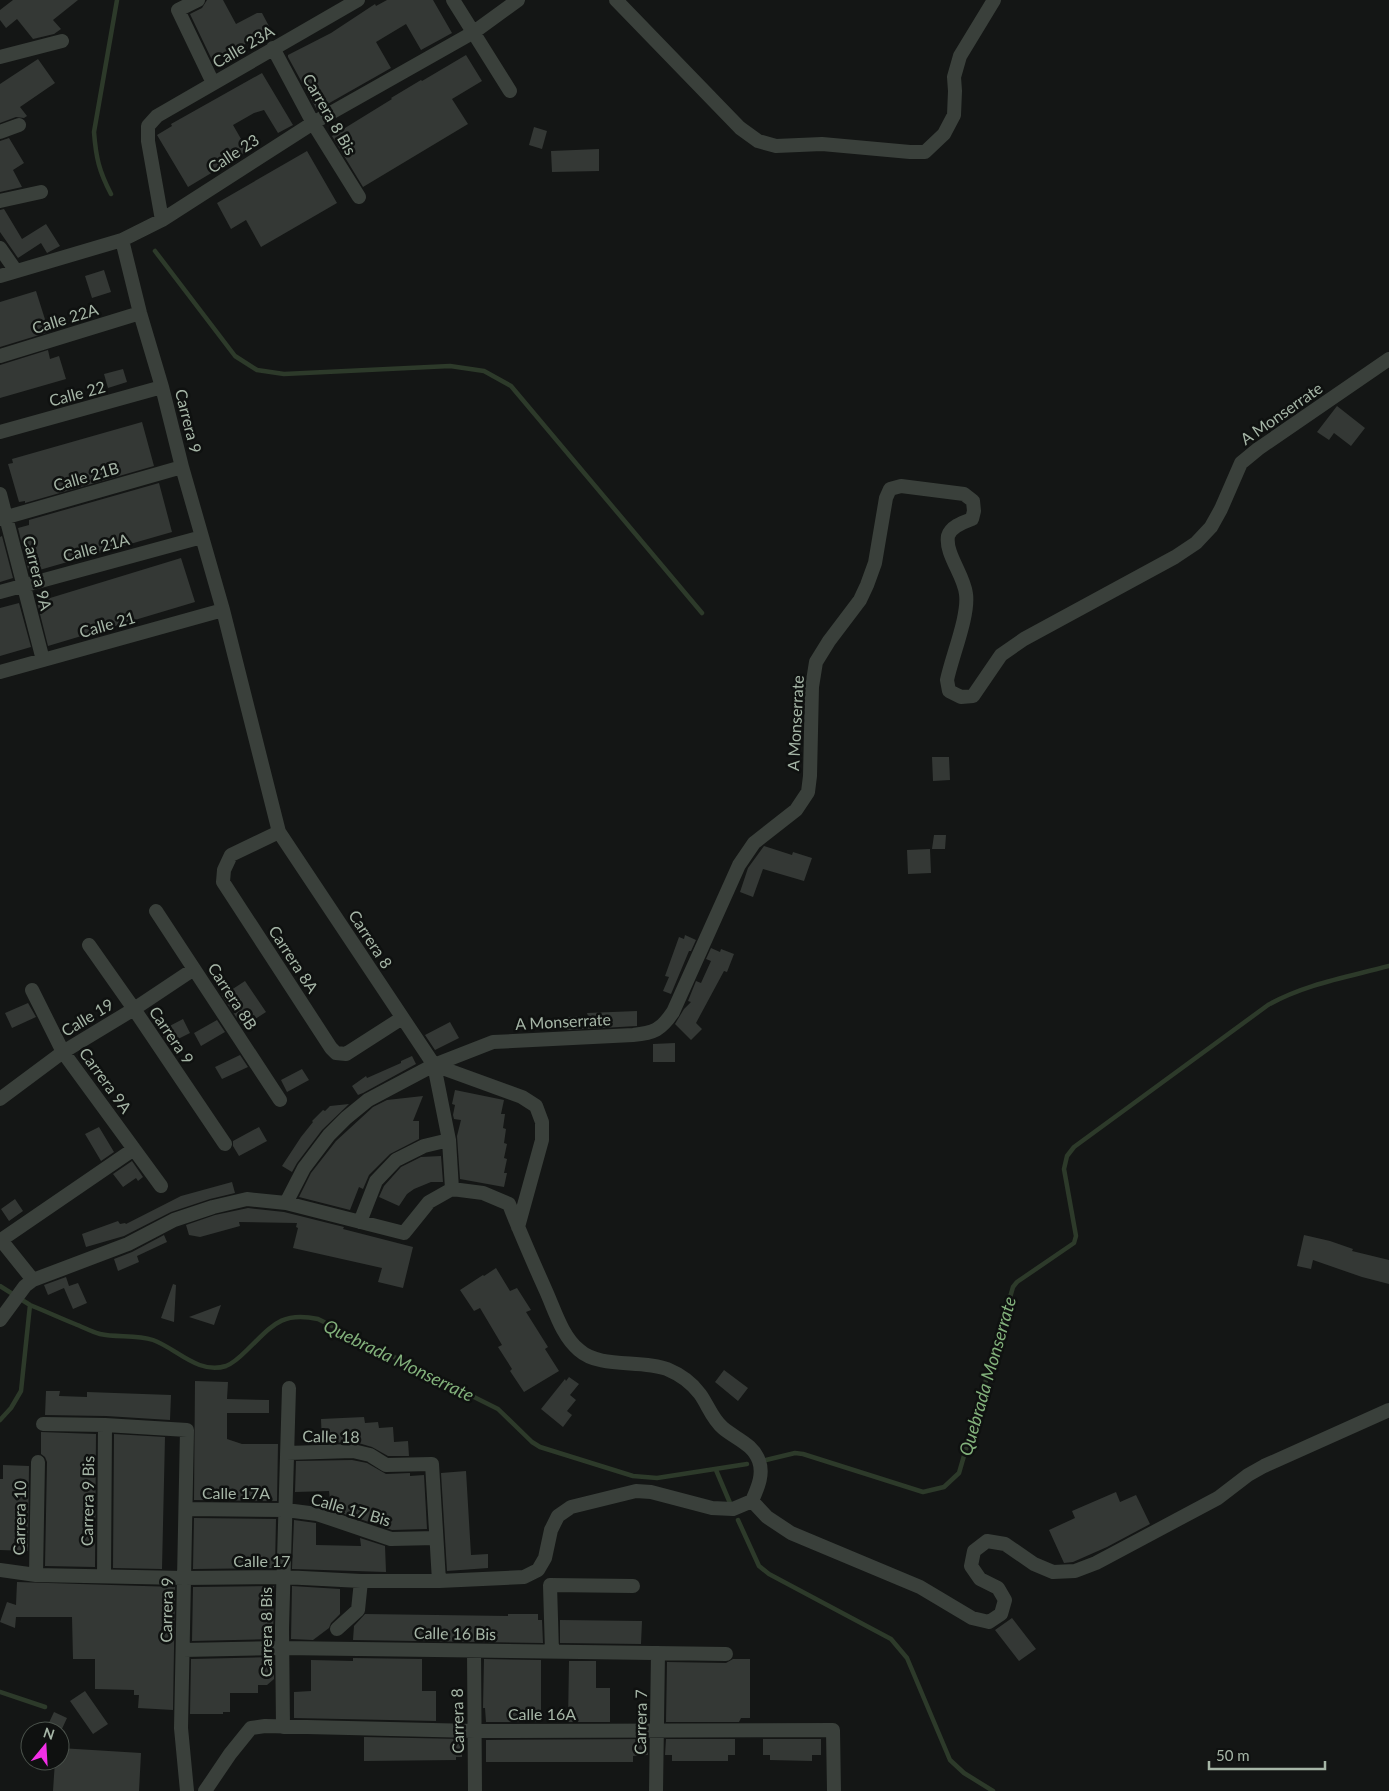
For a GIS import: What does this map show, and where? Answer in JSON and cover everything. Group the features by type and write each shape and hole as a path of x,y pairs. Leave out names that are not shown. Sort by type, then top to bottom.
{"street":[{"path":"198,0 178,10 212,83"},
{"name":"Calle 23A","path":"162,220 148,141 148,126 157,116 358,0"},
{"path":"453,0 510,91"},
{"name":"Calle 23","path":"0,276 122,240 162,220 313,122 474,32 518,0"},
{"path":"616,0 740,128 758,141 776,146 822,144 925,152 944,134 954,115 956,91 954,77 960,56 994,0"},
{"path":"0,57 62,41"},
{"name":"Carrera 8 Bis","path":"273,48 313,122 359,197"},
{"path":"0,132 19,125"},
{"path":"0,201 41,192"},
{"name":"Carrera 9","path":"122,240 140,314 223,610"},
{"path":"0,248 16,271"},
{"name":"Calle 22A","path":"0,356 140,314"},
{"name":"A Monserrate","path":"434,1065 493,1042 633,1035 652,1033 665,1024 673,1012 739,866 754,843 796,810 808,792 812,687 816,662 829,641 860,600 867,585 875,563 886,498 890,489 901,486 964,494 973,501 974,511 972,519 955,526 948,534 948,548 963,580 966,608 947,680 949,691 960,697 973,696 1001,655 1024,640 1175,557 1196,543 1210,527 1221,509 1241,463 1258,449 1389,359"},
{"name":"Calle 22","path":"0,432 162,387"},
{"name":"Calle 21B","path":"3,518 182,467"},
{"name":"Carrera 9A","path":"0,494 3,518 43,660"},
{"name":"Calle 21A","path":"0,592 202,537"},
{"name":"Carrera 8","path":"223,610 279,832 434,1065"},
{"name":"Calle 21","path":"0,672 223,610"},
{"name":"Carrera 8A","path":"279,832 231,855 224,870 223,882 331,1048 336,1053 346,1054 402,1018"},
{"name":"Carrera 8B","path":"156,912 280,1100"},
{"name":"Carrera 9","path":"89,945 225,1144"},
{"name":"Calle 19","path":"0,1099 63,1052 194,970"},
{"name":"Carrera 9A","path":"32,990 63,1052 161,1186"},
{"path":"434,1065 449,1140 452,1189"},
{"path":"286,1203 304,1168 329,1135 346,1118 368,1100 434,1065 522,1097 536,1106 542,1122 542,1140 518,1227"},
{"path":"360,1222 376,1180 396,1160 424,1146 449,1140"},
{"path":"1,1240 134,1149"},
{"path":"0,1320 29,1283 128,1244 174,1220 213,1207 247,1199 286,1203 404,1233 429,1202 452,1189 483,1193 509,1204 566,1335 580,1351 601,1361 647,1364 668,1369 686,1380 700,1394 710,1412 723,1428 747,1444 759,1461 760,1483 752,1501 767,1517 791,1533 920,1587 972,1618 989,1622 1001,1614 1005,1600 998,1588 980,1579 971,1566 974,1551 987,1541 1005,1544 1034,1564 1053,1572 1075,1571 1096,1563 1218,1498 1248,1475 1264,1466 1389,1410"},
{"path":"0,1235 1,1240 29,1283"},
{"name":"Carrera 8 Bis","path":"283,1728 283,1577 289,1388"},
{"path":"43,1424 105,1426"},
{"name":"Carrera 9","path":"105,1426 186,1430 181,1728 187,1791"},
{"name":"Carrera 9 Bis","path":"104,1576 105,1426"},
{"name":"Calle 18","path":"287,1453 354,1451 370,1455 386,1465 432,1464 436,1538"},
{"name":"Carrera 10","path":"36,1575 38,1462"},
{"name":"Calle 17","path":"0,1570 36,1575 184,1578 283,1577 361,1581 440,1581 524,1577 538,1570 545,1558 551,1530 558,1516 571,1507 636,1492 651,1492 712,1508 733,1509 752,1501"},
{"name":"Calle 17A","path":"186,1509 286,1510"},
{"name":"Calle 17 Bis","path":"286,1510 318,1514 391,1539 436,1538"},
{"path":"436,1538 440,1581"},
{"path":"337,1629 358,1610 361,1581"},
{"path":"552,1652 550,1585 634,1586"},
{"name":"Calle 16 Bis","path":"183,1650 282,1648 726,1654"},
{"name":"Carrera 8","path":"474,1651 475,1791"},
{"name":"Carrera 7","path":"656,1791 658,1653"},
{"name":"Calle 16A","path":"205,1791 230,1754 251,1728 265,1726 283,1728 474,1731 834,1730 834,1791"}],"building":[{"path":"13,0 78,0 53,20 61,29 54,34 33,39 17,19 6,28 0,20 0,10"},
{"path":"207,0 223,0 236,24 257,13 262,13 271,30 213,62 190,14 202,8"},
{"path":"387,0 433,0 452,33 421,50 406,24 376,42 391,68 317,110 288,55 331,33 375,4 376,6"},
{"path":"466,55 482,81 452,99 468,124 363,187 332,136 391,98"},
{"path":"38,59 55,83 20,107 27,116 24,118 16,117 0,123 0,84"},
{"path":"262,73 293,125 278,133 264,110 254,113 233,125 248,151 188,187 157,135 172,126 171,124"},
{"path":"534,127 547,131 542,149 529,145"},
{"path":"9,138 24,163 13,170 22,187 0,192 0,141"},
{"path":"599,149 599,171 552,172 551,151"},
{"path":"307,151 337,203 261,247 246,220 231,229 217,203"},
{"path":"4,209 22,239 46,224 60,246 47,253 41,243 18,258 0,232 0,210"},
{"path":"104,270 111,292 92,298 85,276"},
{"path":"36,291 49,332 0,347 0,302"},
{"path":"48,350 50,359 59,356 66,379 0,398 0,365"},
{"path":"123,369 127,382 108,388 104,374"},
{"path":"1337,406 1365,428 1351,446 1334,433 1329,440 1317,432"},
{"path":"142,422 154,466 25,503 25,501 19,502 8,464 13,463 12,459"},
{"path":"159,483 172,532 29,573 18,528 29,525 29,520"},
{"path":"2,536 13,578 0,582 0,537"},
{"path":"181,558 195,602 48,646 37,602"},
{"path":"19,603 31,647 0,656 0,608"},
{"path":"932,757 949,757 950,780 933,781"},
{"path":"934,835 946,835 945,849 932,849"},
{"path":"764,846 792,855 793,852 812,858 804,881 763,869 753,897 740,892 748,868"},
{"path":"930,849 931,873 908,874 907,850"},
{"path":"685,935 696,940 691,951 689,951 671,994 663,991 669,977 665,976 679,937 684,939"},
{"path":"711,948 720,952 721,949 734,954 727,972 724,971 696,1023 702,1029 691,1040 675,1024 684,1009 691,1002 688,1001 696,981 701,983 711,961 706,959"},
{"path":"245,981 266,1012 243,1027 222,996"},
{"path":"28,1003 36,1017 12,1028 5,1013"},
{"path":"637,1011 637,1026 567,1030 567,1017 588,1016 587,1013"},
{"path":"183,1019 190,1033 168,1044 160,1031"},
{"path":"217,1020 225,1032 201,1046 194,1033"},
{"path":"450,1022 459,1038 435,1050 425,1035"},
{"path":"675,1043 675,1062 653,1062 653,1044"},
{"path":"240,1055 248,1067 222,1079 215,1067"},
{"path":"412,1056 416,1064 363,1093 358,1095 352,1086 366,1076 367,1078"},
{"path":"302,1069 309,1080 287,1092 281,1080"},
{"path":"455,1090 504,1100 501,1114 505,1114 503,1128 506,1129 504,1143 507,1144 504,1158 507,1159 504,1173 507,1173 504,1187 460,1179 457,1136 461,1120 454,1119 453,1115 455,1105 452,1104"},
{"path":"423,1096 413,1121 419,1121 419,1139 390,1154 369,1175 363,1189 359,1187 350,1210 299,1197 311,1173 336,1141 373,1107 387,1100"},
{"path":"349,1104 322,1130 292,1172 282,1166 312,1121 323,1110 325,1111 330,1106"},
{"path":"99,1127 114,1152 101,1161 85,1134"},
{"path":"259,1127 267,1141 239,1156 233,1146 233,1141"},
{"path":"441,1156 443,1182 431,1182 414,1189 407,1194 399,1206 379,1197 384,1186 401,1167 421,1157"},
{"path":"132,1161 143,1177 138,1181 136,1178 123,1187 113,1174"},
{"path":"232,1182 235,1193 171,1212 124,1236 86,1247 82,1234 118,1221 120,1224 126,1224 181,1196"},
{"path":"15,1199 23,1211 9,1221 1,1209"},
{"path":"248,1208 284,1212 413,1247 403,1288 378,1282 382,1268 293,1248 298,1228 296,1227 297,1223 239,1222 240,1226 200,1237 189,1235 186,1225 215,1215"},
{"path":"164,1235 167,1242 137,1256 139,1262 118,1271 114,1259"},
{"path":"1304,1235 1330,1241 1353,1249 1352,1251 1389,1260 1389,1284 1313,1260 1311,1269 1297,1266"},
{"path":"496,1268 510,1291 517,1288 531,1310 526,1312 548,1347 545,1349 559,1371 524,1392 510,1371 512,1369 498,1347 502,1345 480,1308 474,1311 460,1290"},
{"path":"66,1277 69,1286 78,1283 87,1303 73,1309 64,1288 48,1295 44,1285"},
{"path":"173,1284 176,1285 174,1322 161,1318"},
{"path":"221,1305 214,1325 189,1317"},
{"path":"724,1370 748,1388 738,1401 715,1382"},
{"path":"569,1377 579,1384 570,1395 576,1400 567,1411 572,1415 563,1427 541,1409 565,1379 566,1381"},
{"path":"195,1381 228,1382 227,1399 269,1400 269,1413 227,1413 227,1439 242,1444 278,1444 277,1501 194,1500"},
{"path":"46,1391 60,1391 59,1396 87,1397 87,1392 171,1395 170,1420 45,1415"},
{"path":"364,1417 365,1423 378,1422 379,1428 393,1427 394,1442 408,1441 409,1456 388,1456 372,1447 355,1442 322,1443 321,1419"},
{"path":"41,1432 96,1434 95,1567 45,1566 47,1462 41,1454"},
{"path":"114,1434 165,1437 162,1569 113,1568"},
{"path":"352,1460 367,1463 386,1474 410,1473 410,1476 424,1475 427,1529 392,1530 359,1517 355,1518 331,1509 329,1491 295,1492 296,1461"},
{"path":"3,1465 29,1466 28,1551 0,1550 0,1479 3,1479"},
{"path":"466,1471 471,1555 488,1554 488,1568 447,1571 441,1473"},
{"path":"1116,1492 1120,1502 1136,1495 1150,1524 1107,1547 1073,1562 1064,1563 1049,1530 1075,1518 1072,1511"},
{"path":"194,1518 276,1519 275,1568 193,1569"},
{"path":"294,1520 316,1523 316,1545 361,1546 360,1538 385,1546 386,1572 292,1569"},
{"path":"17,1582 175,1587 173,1710 138,1708 139,1695 134,1695 134,1690 95,1689 95,1659 73,1659 72,1617 16,1617 15,1628 0,1622 7,1602 16,1605"},
{"path":"274,1586 273,1639 192,1641 193,1587"},
{"path":"292,1586 340,1589 340,1614 331,1623 329,1628 313,1640 291,1639"},
{"path":"365,1614 508,1616 508,1614 538,1614 538,1620 542,1620 543,1643 353,1640 354,1626"},
{"path":"1012,1618 1036,1649 1019,1661 995,1630"},
{"path":"560,1620 642,1621 641,1644 560,1643"},
{"path":"274,1657 274,1679 267,1685 258,1685 258,1693 230,1693 230,1712 223,1712 223,1714 190,1714 191,1659"},
{"path":"353,1658 422,1659 422,1691 436,1691 436,1721 294,1718 294,1692 311,1691 311,1660 353,1661"},
{"path":"484,1659 541,1660 541,1722 486,1722 485,1708 483,1708"},
{"path":"733,1659 750,1659 750,1718 741,1718 739,1722 666,1722 667,1662 726,1663"},
{"path":"569,1661 596,1661 596,1688 610,1688 610,1722 568,1722"},
{"path":"85,1691 108,1724 93,1734 70,1701"},
{"path":"54,1712 67,1718 66,1721 50,1721"},
{"path":"364,1737 462,1739 462,1757 456,1757 456,1760 364,1761"},
{"path":"648,1739 648,1755 633,1756 633,1762 486,1762 486,1740"},
{"path":"666,1739 735,1739 735,1755 728,1755 728,1761 672,1761 672,1755 665,1755"},
{"path":"763,1739 821,1739 821,1755 812,1755 812,1761 770,1760 770,1755 763,1755"},
{"path":"70,1749 141,1753 139,1791 53,1791 54,1771 70,1771"}],"waterway":[{"path":"111,194 99,164 94,132 117,0"},
{"path":"155,251 235,356 257,370 284,374 450,366 484,371 511,386 702,613"},
{"name":"Quebrada Monserrate","path":"766,1460 795,1453 803,1454 923,1492 944,1487 959,1473 1013,1287 1017,1282 1074,1243 1076,1236 1064,1169 1067,1156 1074,1147 1268,1005 1312,986 1389,966"},
{"path":"0,1286 30,1305 21,1391 11,1408 0,1420"},
{"name":"Quebrada Monserrate","path":"30,1305 100,1334 140,1337 153,1340 197,1364 216,1368 226,1366 235,1361 278,1322 295,1317 318,1319 498,1409 532,1442 540,1447 633,1476 657,1478 747,1464"},
{"path":"716,1470 730,1503"},
{"path":"738,1520 759,1566 769,1574 891,1639 907,1658 950,1760 964,1773 993,1791"},
{"path":"0,1692 45,1707"}]}
